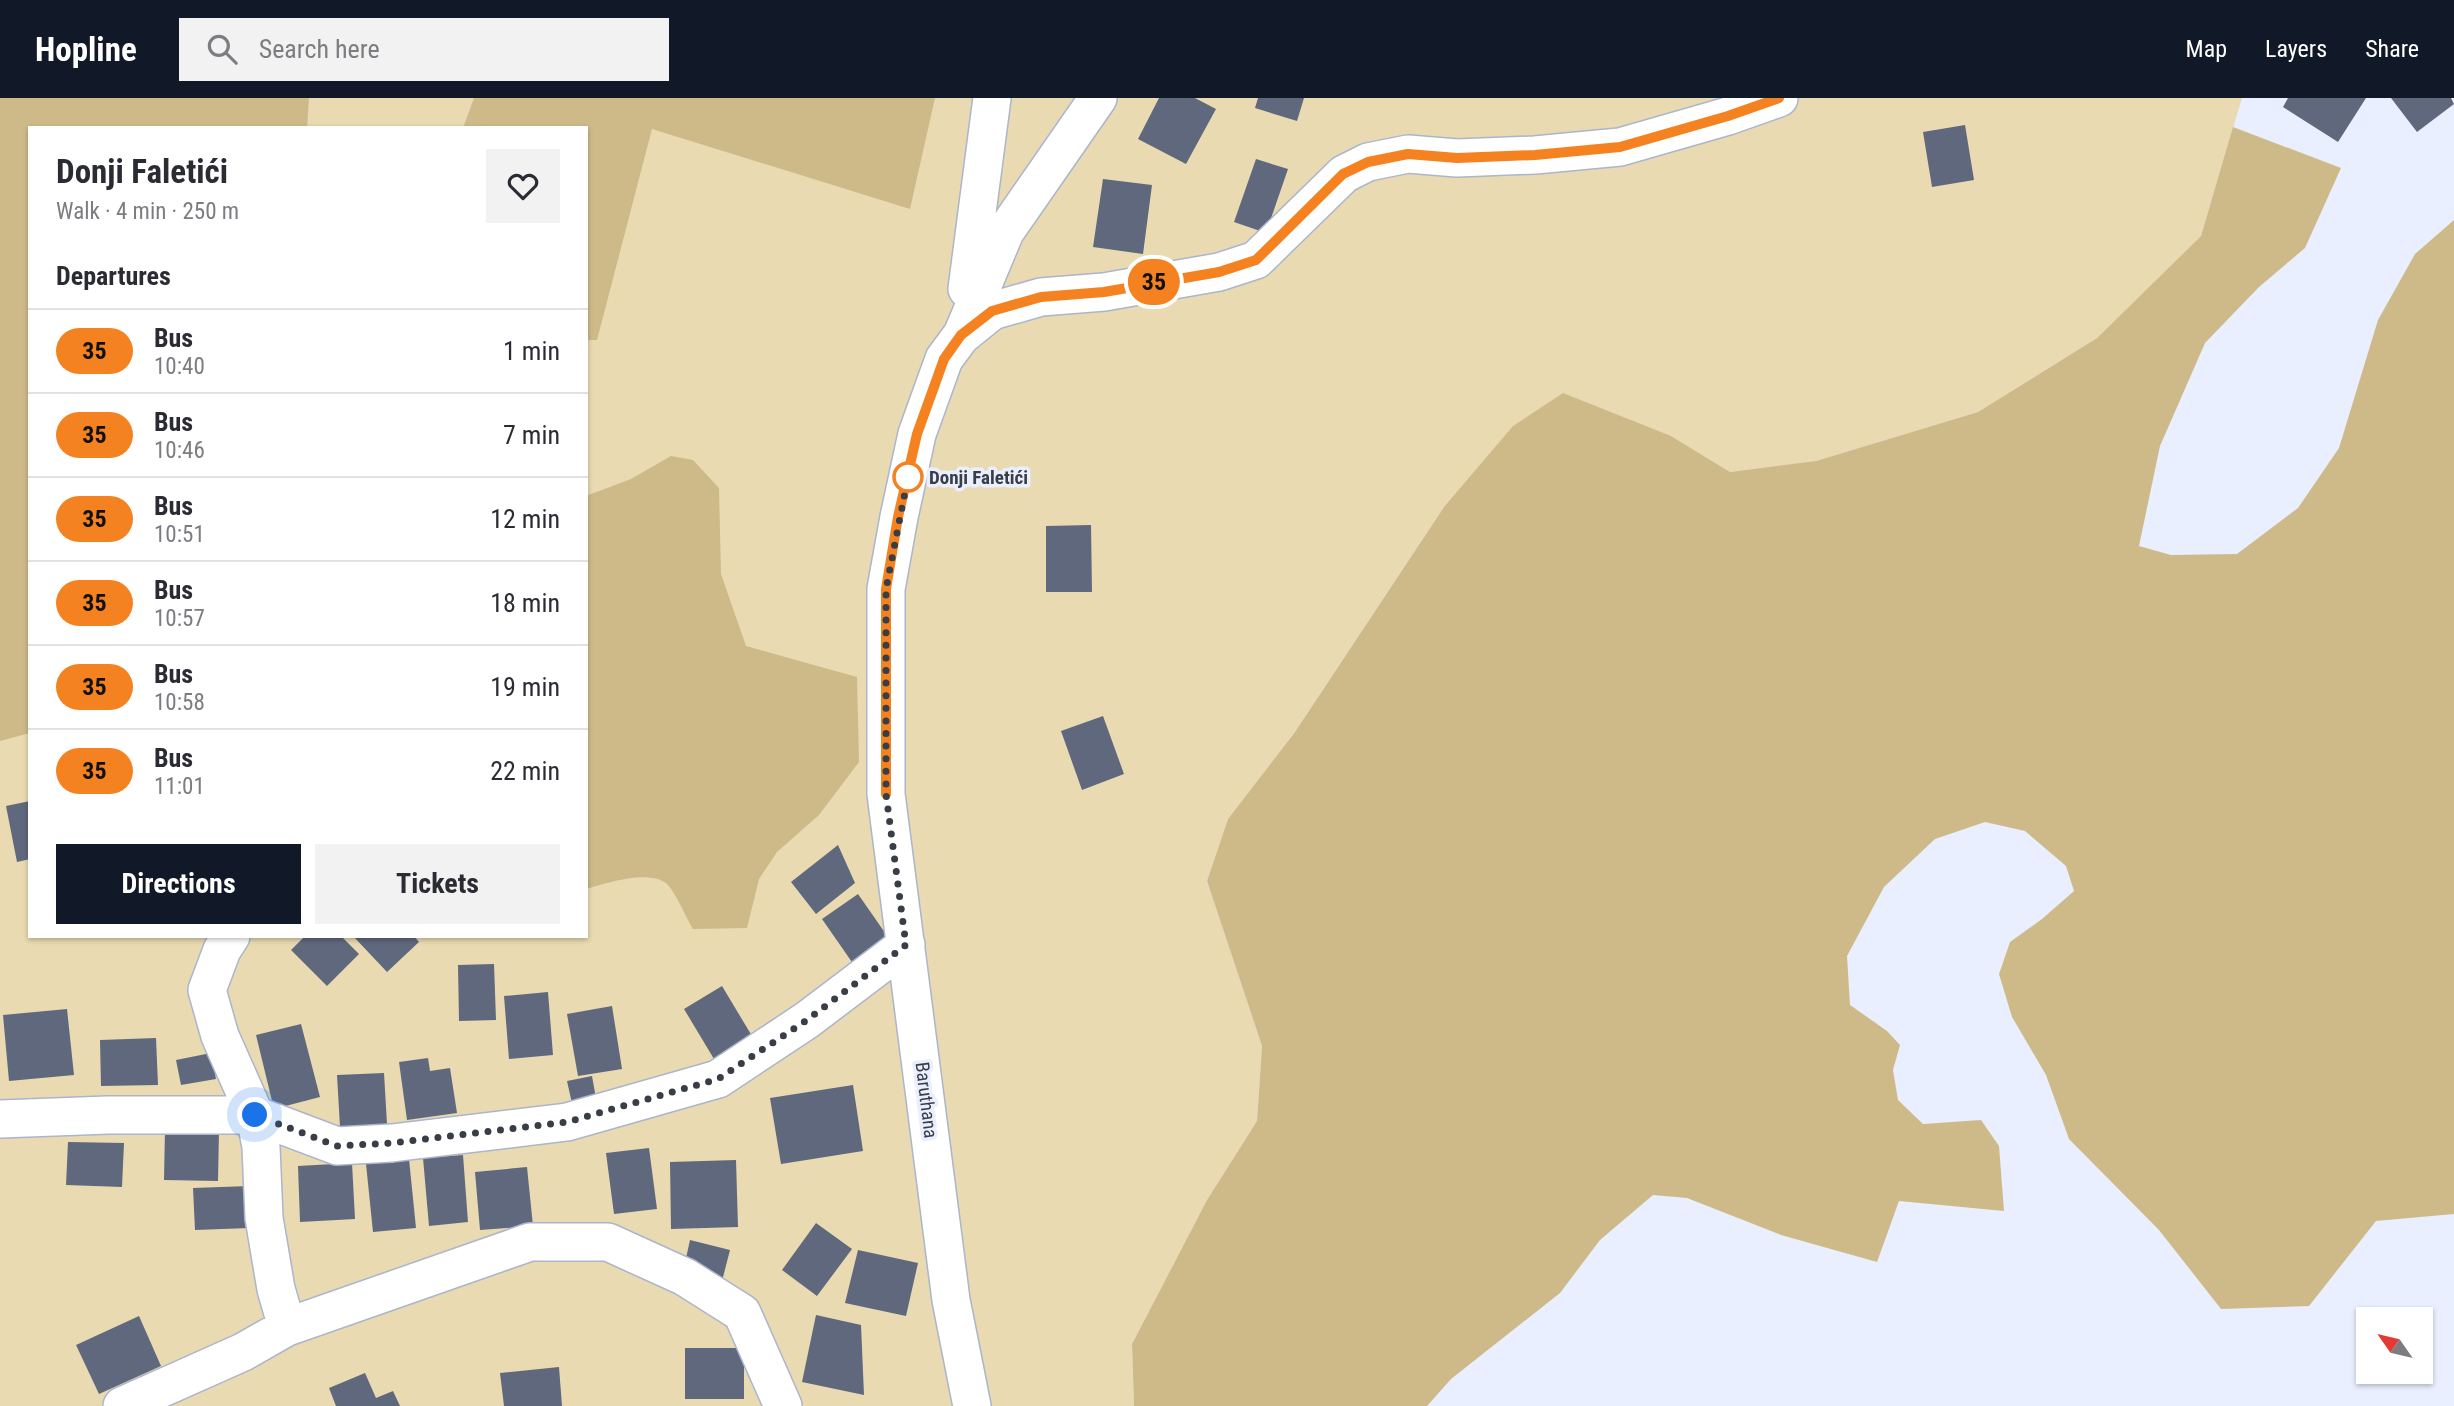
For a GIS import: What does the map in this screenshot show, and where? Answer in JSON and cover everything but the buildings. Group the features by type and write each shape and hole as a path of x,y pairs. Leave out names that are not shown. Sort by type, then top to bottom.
{"street":[{"path":"961,335 992,98"},
{"path":"961,335 1006,232 1098,98"},
{"path":"961,335 992,311 1041,297 1104,292 1219,272 1256,260 1343,174 1368,162 1408,154 1457,158 1535,155 1620,147 1728,116 1779,98"},
{"name":"Baruthana","path":"961,335 944,359 917,434 898,517 888,577 886,794 951,1300 972,1406"},
{"path":"230,938 222,950 207,990 220,1035 255,1115 261,1147 264,1218 276,1289 288,1327"},
{"path":"0,1119 108,1115 255,1115 337,1146 392,1143 567,1122 718,1079 807,1020 906,945"},
{"path":"122,1406 243,1352 288,1327 530,1242 608,1242 685,1277 742,1313 783,1406"}],"shaded area":[{"path":"0,98 2242,98 2201,236 2097,338 1978,412 1816,461 1730,472 1671,436 1444,507 1295,732 1228,819 1207,881 1262,1046 1257,1121 1207,1200 1132,1344 1134,1406 0,1406"},
{"path":"0,98 309,98 307,126 28,126 28,734 0,741"},
{"path":"474,98 935,98 910,209 652,129 597,340 588,340 588,126 464,126"},
{"path":"2233,127 2341,168 2305,248 2259,287 2205,343 2160,446 2139,546 2171,555 2237,554 2298,508 2339,448 2378,320 2415,254 2454,220 2454,1214 2376,1221 2309,1306 2221,1309 2159,1230 2069,1139 2046,1075 2012,1017 1999,974 2010,942 2074,891 2066,866 2025,831 1985,822 1935,839 1884,887 1847,956 1850,1005 1887,1031 1900,1045 1893,1070 1898,1100 1923,1124 1981,1120 1999,1146 2004,1211 1899,1201 1877,1262 1781,1235 1687,1198 1653,1195 1600,1240 1560,1293 1451,1379 1427,1406 1134,1406 1132,1344 1207,1200 1257,1121 1262,1046 1207,881 1228,819 1295,732 1444,507 1513,426 1563,393 1671,436 1730,472 1816,461 1978,412 2097,338 2201,236"},
{"path":"671,456 693,460 719,488 721,574 746,646 857,677 859,762 819,815 777,852 759,879 747,928 693,929 675,895 661,880 628,878 588,888 588,495 631,479"}],"bus line":[{"name":"35","path":"886,794 886,589 898,517 917,434 944,359 961,335 992,311 1041,297 1104,292 1219,272 1256,260 1296,224 1343,174 1368,162 1408,154 1457,158 1535,155 1620,147 1728,116 1779,98"}],"place":[{"name":"Donji Faletići","path":"908,477"}],"route":[{"path":"255,1115 337,1146 392,1143 567,1122 718,1079 807,1020 906,945 886,794 886,589 898,517 908,477"}]}
